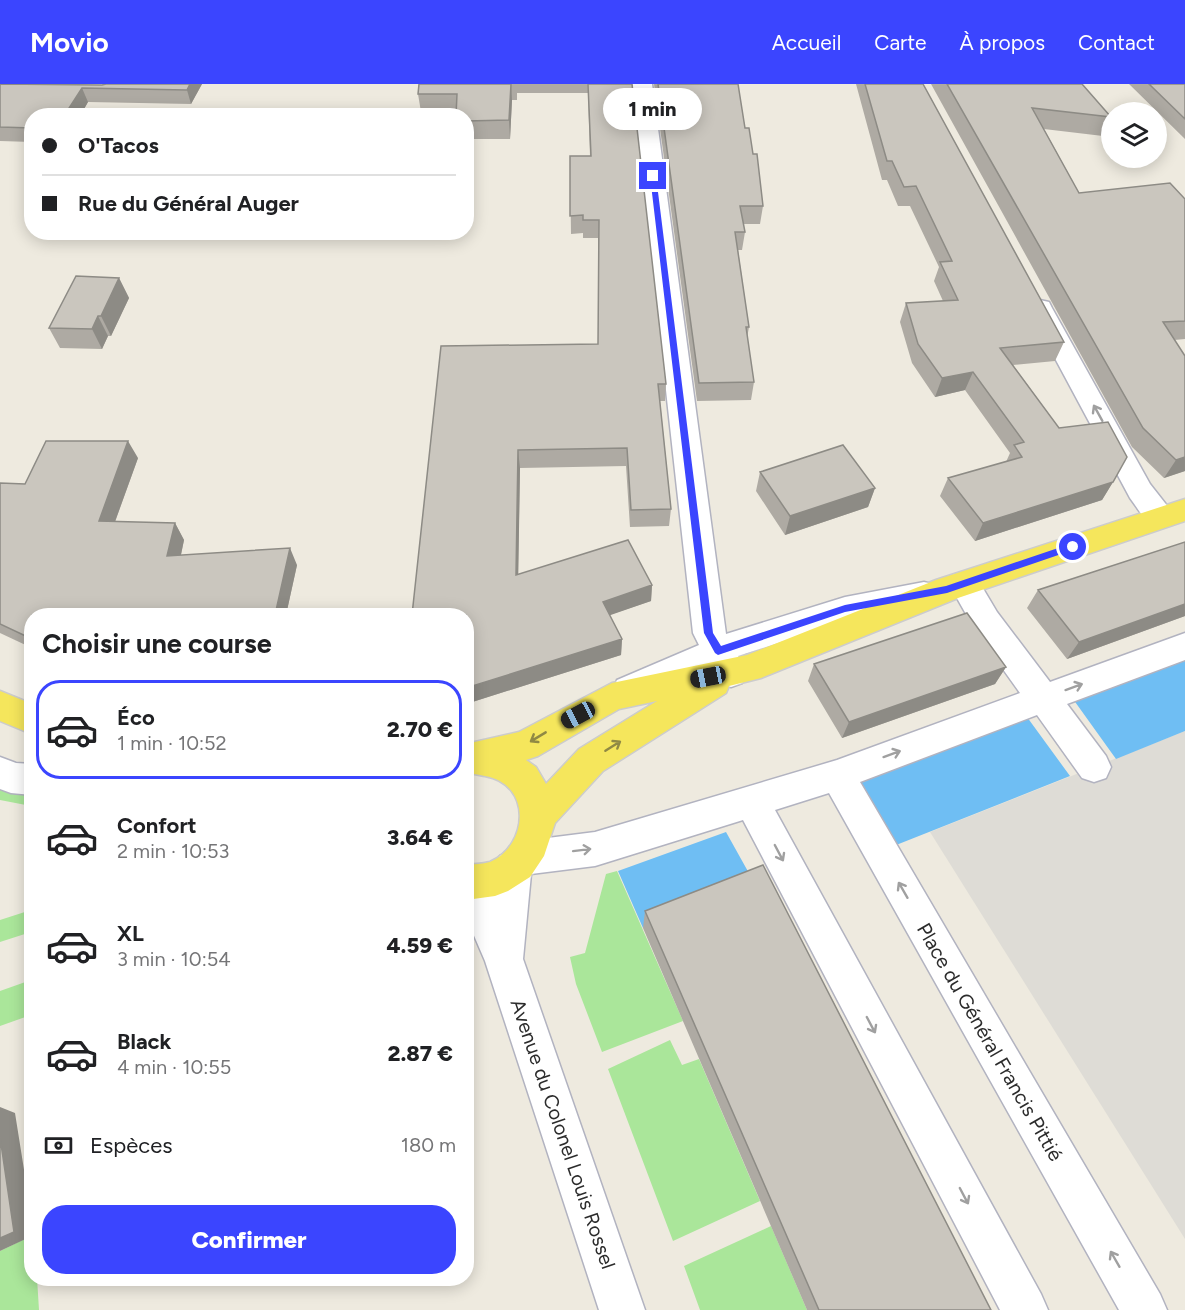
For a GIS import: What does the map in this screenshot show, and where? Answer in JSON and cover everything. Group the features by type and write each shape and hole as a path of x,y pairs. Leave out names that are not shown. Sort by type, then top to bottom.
{"main road":[{"path":"474,757 526,745 614,697 733,664 1173,513"},
{"path":"540,814 591,760 733,664"},
{"path":"474,760 496,761 519,774 536,797 540,814 535,838 518,863 494,878 474,882"}],"street":[{"path":"642,84 708,633 733,664"},
{"path":"1031,292 1140,491 1173,513"},
{"path":"955,587 986,621 1094,767"},
{"path":"518,863 595,849 837,775 1185,646"},
{"path":"0,772 11,778 24,779"},
{"name":"Place du Général Francis Pittié","path":"837,775 1144,1310"},
{"path":"752,801 1025,1310"},
{"name":"Avenue du Colonel Louis Rossel","path":"504,959 518,863"},
{"name":"Avenue du Colonel Louis Rossel","path":"474,896 504,959 622,1310"}],"green space":[{"path":"0,780 24,791 24,805 0,800"},
{"path":"617,871 683,1021 602,1052 576,984 570,957 585,953 606,874"},
{"path":"24,912 24,934 0,942 0,920"},
{"path":"24,982 24,1017 0,1026 0,991"},
{"path":"670,1040 682,1065 699,1059 760,1201 673,1241 608,1069"},
{"path":"771,1226 807,1310 700,1310 684,1266"},
{"path":"24,1239 24,1286 38,1286 39,1310 0,1310 0,1251"}],"shaded area":[{"path":"1185,731 1185,1239 930,832"}],"water":[{"path":"1185,659 1185,731 1116,759 1073,699"},
{"path":"1027,717 1070,776 881,851 843,785"},
{"path":"726,832 755,884 643,928 618,871"}],"building":[{"path":"0,84 190,84 187,90 82,88 69,108 24,108 24,128 0,127"},
{"path":"419,84 511,84 509,120 474,121 474,108 456,108 457,94 418,94"},
{"path":"588,84 632,84 666,384 658,384 671,509 631,510 627,448 518,450 516,575 628,540 652,585 603,602 622,639 474,685 474,608 413,608 441,346 598,344 599,220 583,220 583,215 570,216 570,156 591,156"},
{"path":"658,84 738,84 745,128 749,128 753,154 757,154 763,206 740,206 745,232 735,232 749,327 746,327 754,382 699,383"},
{"path":"865,84 923,84 1064,342 1000,348 1059,428 1108,422 1127,457 1113,482 983,523 948,478 1022,457 1014,445 1024,442 973,372 942,378 918,344 906,303 958,300 940,262 952,261 916,186 904,187 892,161 887,161"},
{"path":"947,84 1082,84 1101,106 1101,116 1032,108 1079,193 1170,183 1185,199 1185,321 1163,322 1185,356 1185,457 1176,460 1143,428"},
{"path":"1149,84 1185,84 1185,119"},
{"path":"76,276 119,278 101,316 98,316 92,329 49,328"},
{"path":"46,441 128,441 99,521 175,523 167,556 290,548 277,608 24,608 24,635 0,624 0,483 25,484"},
{"path":"843,445 875,488 790,516 760,472"},
{"path":"1185,542 1185,604 1079,642 1038,590"},
{"path":"967,613 1006,667 849,722 814,664"},
{"path":"763,865 991,1310 819,1310 645,911"},
{"path":"0,1137 14,1232 0,1238"}],"route":[{"path":"653,176 708,633 718,651 845,609 947,590 1073,547"}]}
